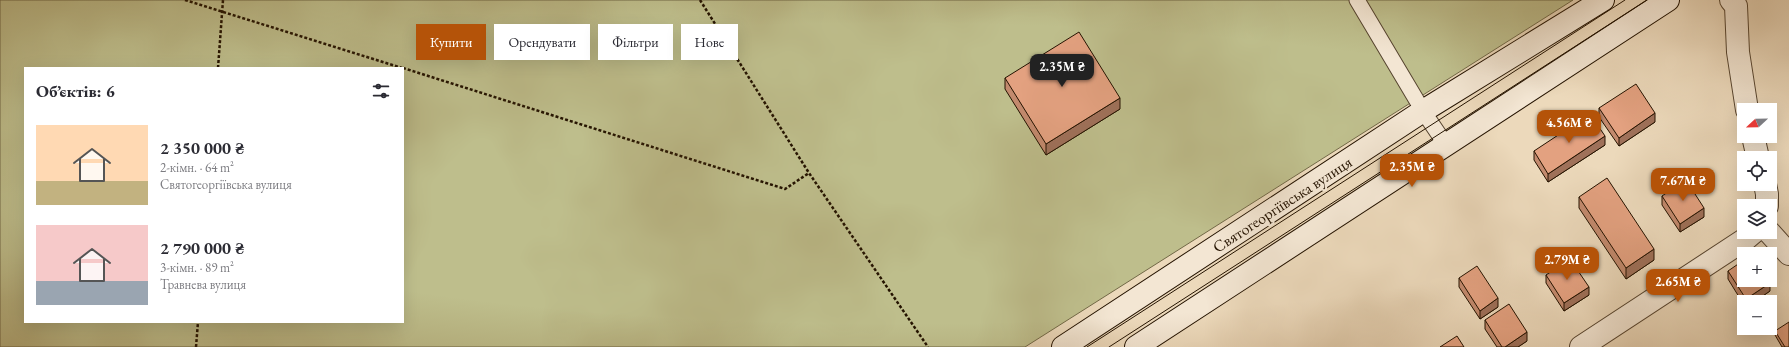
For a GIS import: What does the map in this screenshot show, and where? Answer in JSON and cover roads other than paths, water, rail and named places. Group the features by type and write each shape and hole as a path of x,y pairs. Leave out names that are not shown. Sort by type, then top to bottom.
{"main road":[{"name":"Святогеоргіївська вулиця","path":"1063,347 1423,111 1603,0"},
{"path":"1136,347 1668,0"},
{"path":"1731,0 1736,6 1738,52 1747,103"},
{"path":"1581,347 1745,239"},
{"path":"1775,239 1789,254"}],"lane":[{"path":"1358,0 1423,111 1446,146"}],"tram line":[{"path":"1087,347 1625,0"},
{"path":"1109,347 1647,0"}]}
